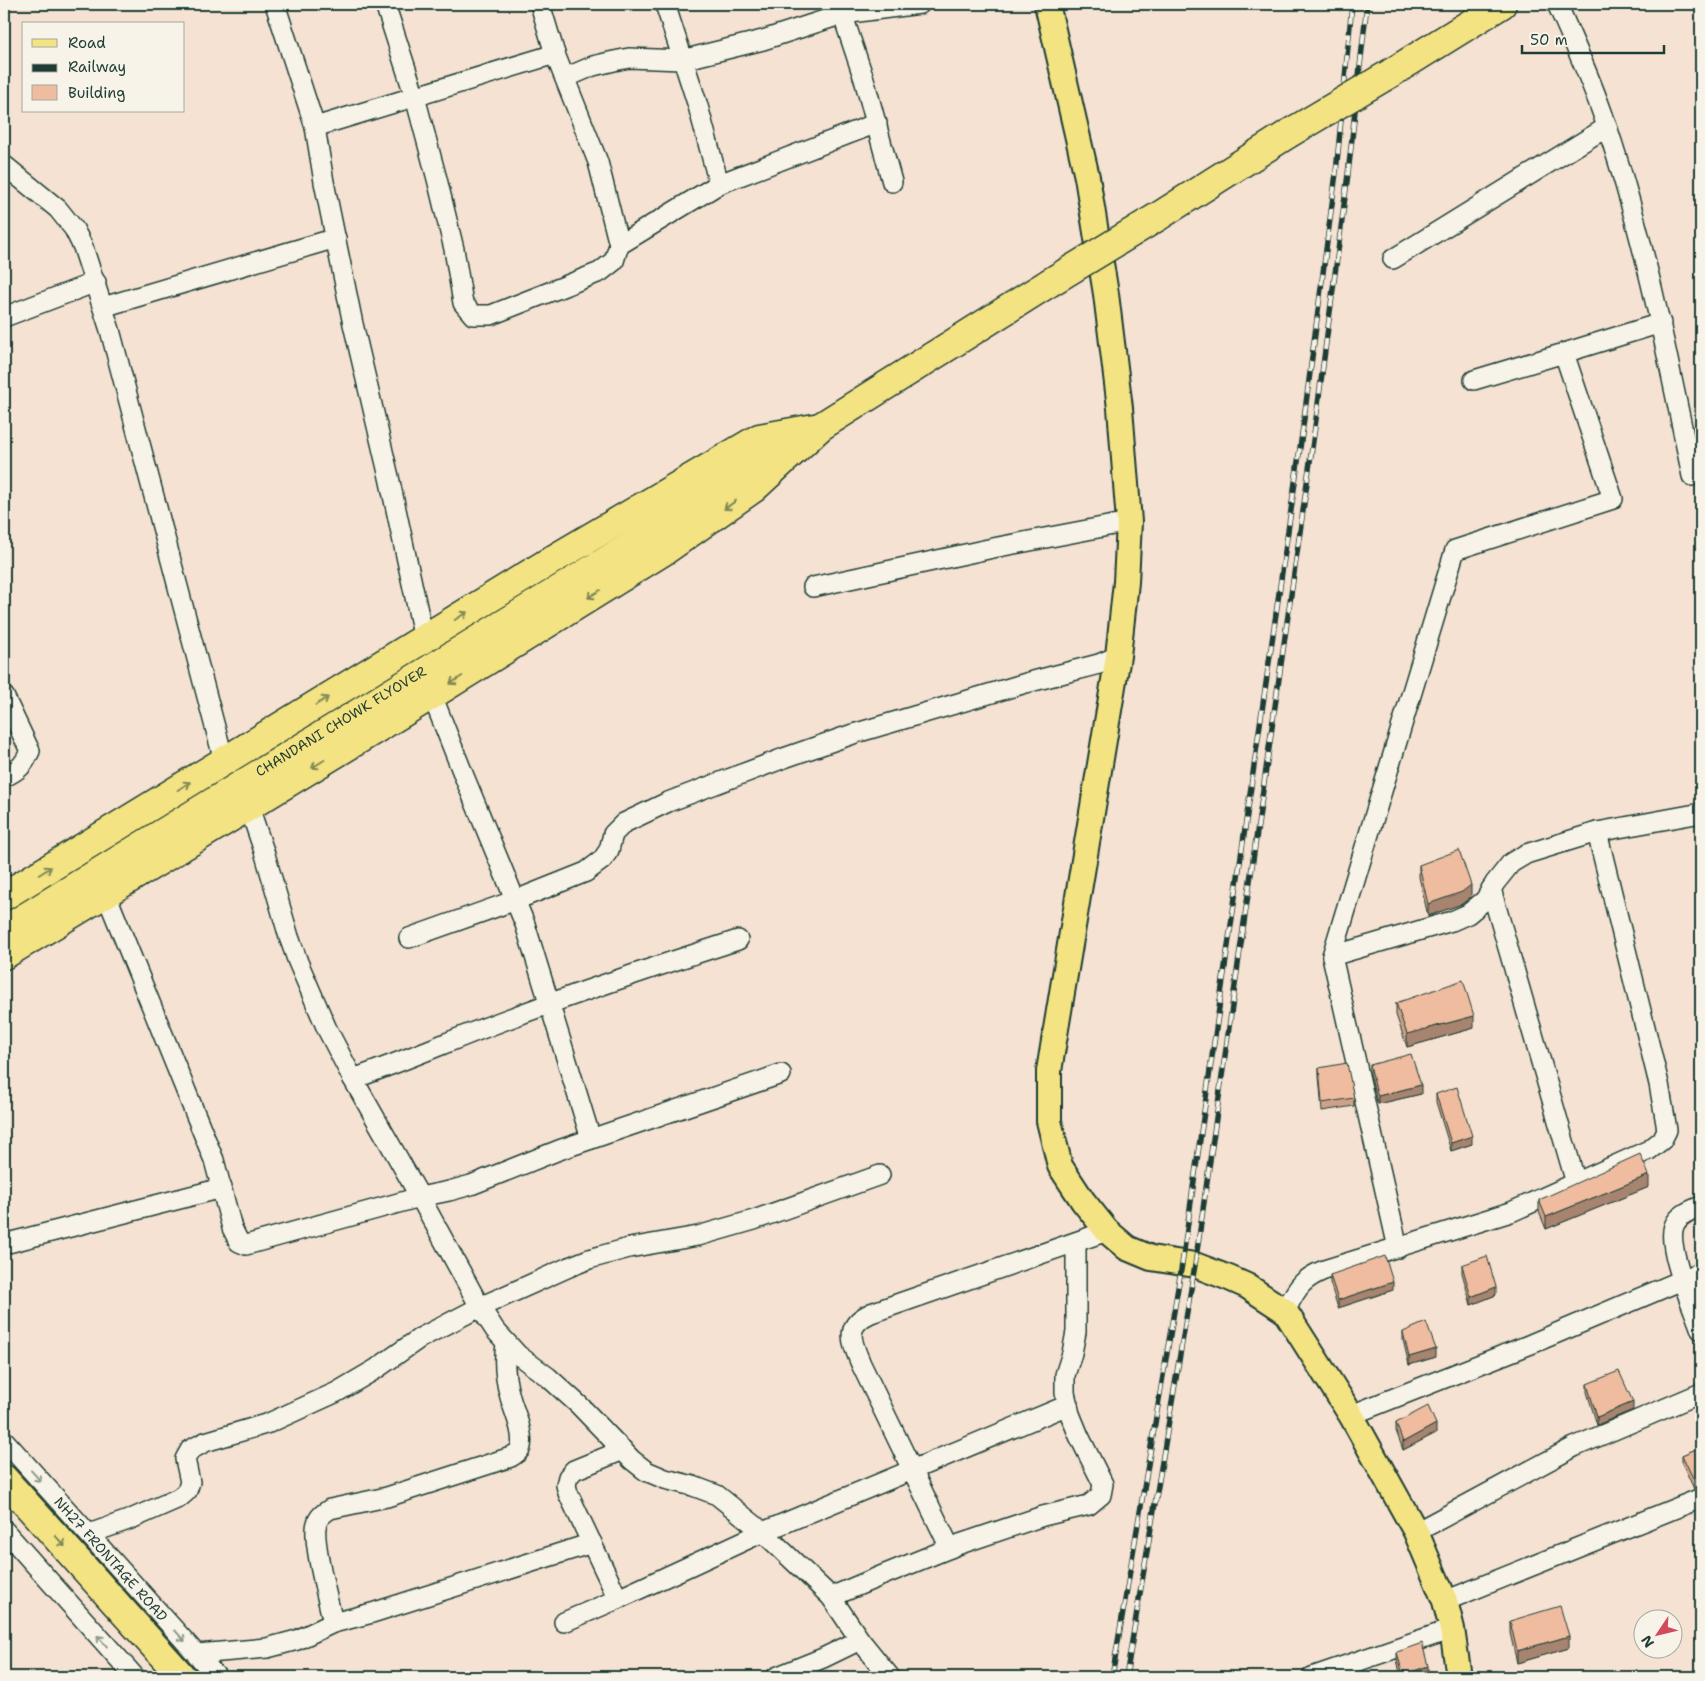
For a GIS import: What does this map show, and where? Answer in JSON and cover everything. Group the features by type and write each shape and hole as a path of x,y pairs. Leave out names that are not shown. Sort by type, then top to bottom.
{"highway":[{"path":"4,955 432,695 667,549 754,488 820,427 1288,134 1502,4"},
{"path":"4,896 552,560 759,438 820,427"},
{"path":"4,1479 182,1677"},
{"path":"4,1506 157,1677"}],"main road":[{"path":"1047,4 1087,177 1106,294 1120,408 1128,522 1126,582 1118,656 1048,1071 1049,1121 1060,1166 1108,1231 1127,1248 1151,1258 1195,1265 1229,1278 1247,1286 1285,1311 1351,1415 1416,1532 1445,1601 1452,1629 1459,1677"},
{"name":"CHANDANI CHOWK FLYOVER","path":"4,928 820,427"}],"street":[{"path":"275,4 315,127 324,182 353,324 424,639"},
{"path":"385,4 415,98 454,249 463,303 473,315 491,315 600,272 614,261 620,245 598,162 555,54 540,4"},
{"path":"665,4 698,106 719,184"},
{"path":"565,78 593,66 622,60 682,60 763,40 841,9 920,4"},
{"path":"1557,4 1585,68 1607,127 1633,213 1661,323 1692,476"},
{"path":"841,9 877,123 892,182"},
{"path":"315,127 555,54"},
{"path":"620,245 719,184 877,123"},
{"path":"1393,259 1607,127"},
{"path":"4,165 58,209 74,229 96,282 224,761"},
{"path":"103,307 336,238"},
{"path":"4,317 96,282"},
{"path":"1474,380 1661,323"},
{"path":"1398,1248 1332,956 1455,550 1613,499 1564,353"},
{"path":"813,587 993,548 1128,522"},
{"path":"409,938 516,900 586,872 602,860 609,850 613,834 624,823 668,802 853,734 1099,664 1118,656"},
{"path":"432,695 525,924 591,1139"},
{"path":"4,696 30,751 25,763 12,774 4,777"},
{"path":"249,806 298,962 328,1028 353,1079 480,1307 506,1344 579,1404 632,1460 646,1471 717,1495 763,1532 830,1597 860,1640 890,1677"},
{"path":"1332,956 1468,914 1485,900 1511,863 1526,854 1597,832 1701,813"},
{"path":"1285,1311 1298,1287 1309,1276 1511,1212 1650,1150 1662,1140 1667,1130 1659,1084 1597,832"},
{"path":"1491,889 1576,1183"},
{"path":"106,894 214,1160 232,1228 240,1242 246,1245 420,1197 449,1192 471,1185 591,1139 781,1074"},
{"path":"353,1079 608,982 738,940"},
{"path":"89,1534 131,1519 179,1498 187,1491 190,1482 186,1459 190,1450 205,1442 269,1423 337,1392 376,1369 420,1338 480,1307 589,1259 629,1248 698,1236 746,1222 880,1175"},
{"path":"4,1244 222,1188"},
{"path":"1701,1206 1681,1216 1674,1225 1672,1237 1683,1280 1701,1330"},
{"path":"950,1548 852,1342 853,1328 860,1318 1108,1231"},
{"path":"830,1597 950,1548 1043,1516 1088,1505 1101,1496 1103,1484 1079,1436 1065,1393 1065,1376 1076,1332 1076,1242"},
{"path":"1351,1415 1531,1344 1701,1272"},
{"path":"333,1623 316,1543 315,1529 317,1521 322,1514 330,1509 387,1497 511,1457 520,1451 522,1445 520,1432 510,1397 504,1362 506,1344"},
{"path":"1416,1532 1574,1447 1701,1393"},
{"path":"564,1622 763,1532 1068,1406"},
{"name":"NH27 FRONTAGE ROAD","path":"4,1440 217,1677"},
{"path":"618,1599 568,1493 566,1485 568,1477 574,1470 623,1450"},
{"path":"1445,1601 1701,1498"},
{"path":"4,1530 135,1677"},
{"path":"197,1654 282,1645 333,1623 372,1613 592,1543"},
{"path":"1312,1677 1452,1629"},
{"path":"776,1677 860,1640"}],"building":[{"path":"1459,850 1471,885 1462,892 1428,904 1419,865"},
{"path":"1463,980 1474,1016 1407,1034 1396,1003"},
{"path":"1411,1054 1421,1085 1378,1096 1370,1065"},
{"path":"1347,1063 1354,1098 1322,1103 1319,1068"},
{"path":"1457,1087 1472,1136 1451,1143 1436,1094"},
{"path":"1640,1154 1649,1175 1546,1217 1539,1200"},
{"path":"1385,1256 1393,1282 1338,1300 1330,1275"},
{"path":"1487,1256 1496,1287 1471,1297 1462,1265"},
{"path":"1426,1322 1436,1349 1409,1357 1403,1332"},
{"path":"1619,1371 1633,1402 1597,1417 1587,1384"},
{"path":"1428,1406 1436,1424 1403,1442 1396,1423"},
{"path":"1701,1447 1701,1478 1694,1480 1682,1455"},
{"path":"1560,1606 1569,1636 1517,1651 1510,1621"},
{"path":"1422,1643 1428,1666 1403,1675 1397,1652"}],"railway":[{"path":"1112,1677 1182,1264 1302,434 1336,173 1352,4"},
{"path":"1126,1677 1195,1265 1315,427 1348,174 1367,4"}]}
